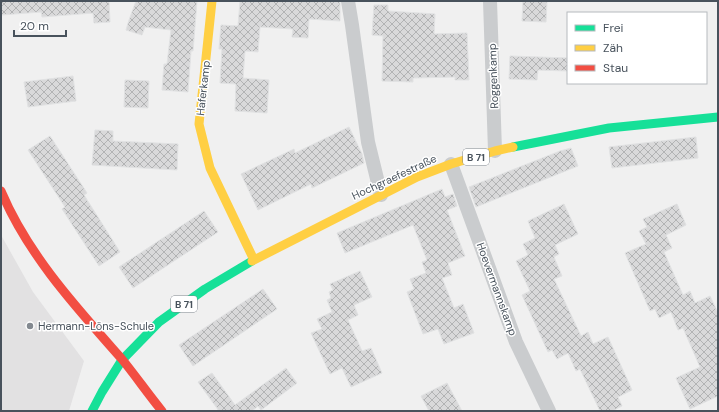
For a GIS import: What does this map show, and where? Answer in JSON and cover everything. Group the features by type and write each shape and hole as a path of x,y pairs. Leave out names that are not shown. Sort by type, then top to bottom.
{"main road":[{"name":"Haferkamp","path":"212,1 200,124 210,168 254,260"},
{"name":"Hochgraefestraße","path":"122,360 159,322 205,289 254,260 416,177 451,164 495,151 609,128 718,117"},
{"path":"1,190 11,215 39,260 162,411"},
{"name":"B 71","path":"92,411 122,360"}],"street":[{"path":"348,1 368,142 381,195"},
{"name":"Roggenkamp","path":"490,1 495,151"},
{"name":"Hoevermannskamp","path":"451,164 516,342 549,411"}],"shaded area":[{"name":"Hermann-Löns-Schule","path":"1,235 33,292 84,361 69,411 1,411"}],"building":[{"path":"1,1 109,1 110,22 94,23 93,13 42,17 41,12 1,15"},
{"path":"136,1 197,1 188,92 162,90 164,64 167,64 171,30 145,27 142,35 126,30"},
{"path":"240,1 340,1 340,21 309,19 308,38 292,37 293,29 260,27 258,52 245,51 243,78 269,80 267,113 235,111 236,84 220,83 222,49 219,49 221,25 238,26"},
{"path":"523,1 547,1 546,22 522,21"},
{"path":"374,5 388,5 388,11 435,14 434,34 467,33 469,80 455,80 455,77 413,78 413,82 382,81 383,36 372,35"},
{"path":"510,56 567,58 567,71 538,70 537,80 509,79"},
{"path":"73,76 76,101 28,107 24,82"},
{"path":"125,80 149,81 148,108 124,107"},
{"path":"349,127 362,154 364,163 312,188 311,184 258,210 241,174 294,149 295,153"},
{"path":"95,130 113,131 113,141 178,144 177,170 92,165"},
{"path":"50,136 87,193 84,195 120,252 99,266 62,209 65,207 28,150"},
{"path":"696,137 698,158 612,168 609,147"},
{"path":"571,148 578,166 476,207 469,187"},
{"path":"442,189 445,197 453,194 457,206 447,210 465,256 448,263 452,275 442,278 454,308 463,304 474,333 444,344 438,329 423,334 407,292 414,289 410,279 426,273 422,262 427,260 413,225 345,253 337,233"},
{"path":"564,204 578,234 555,245 559,254 554,257 562,276 554,279 581,336 588,332 593,344 608,337 632,390 618,397 622,406 612,411 600,411 580,369 576,371 568,353 557,359 552,350 548,352 522,295 530,291 516,261 528,255 523,244 535,238 528,221"},
{"path":"677,204 686,225 666,235 672,248 664,252 683,295 690,291 695,303 710,296 718,313 718,396 690,409 676,378 700,367 683,328 678,330 671,312 659,318 655,309 650,311 625,253 646,244 639,231 647,227 643,219"},
{"path":"204,211 218,232 133,288 119,267"},
{"path":"360,271 372,297 354,305 358,315 348,320 362,351 371,348 382,373 351,387 342,368 330,374 311,333 322,329 317,319 332,312 327,300 331,298 329,292 333,290 330,284"},
{"path":"263,289 277,309 193,366 179,345"},
{"path":"286,368 297,383 261,410 258,406 252,411 219,411 198,382 212,373 235,405"},
{"path":"447,383 462,411 429,411 421,396"}],"traffic: fast":[{"path":"513,147 609,128 718,117"},
{"path":"92,411 122,360 159,322 205,289 252,261"}],"traffic: slow":[{"path":"212,1 199,124 210,168 254,260"},
{"path":"252,261 417,177 451,164 513,147"}],"traffic: jam":[{"path":"1,191 12,214 39,259 70,300 121,358 162,411"}],"place":[{"name":"Hermann-Löns-Schule","path":"30,326"}]}
